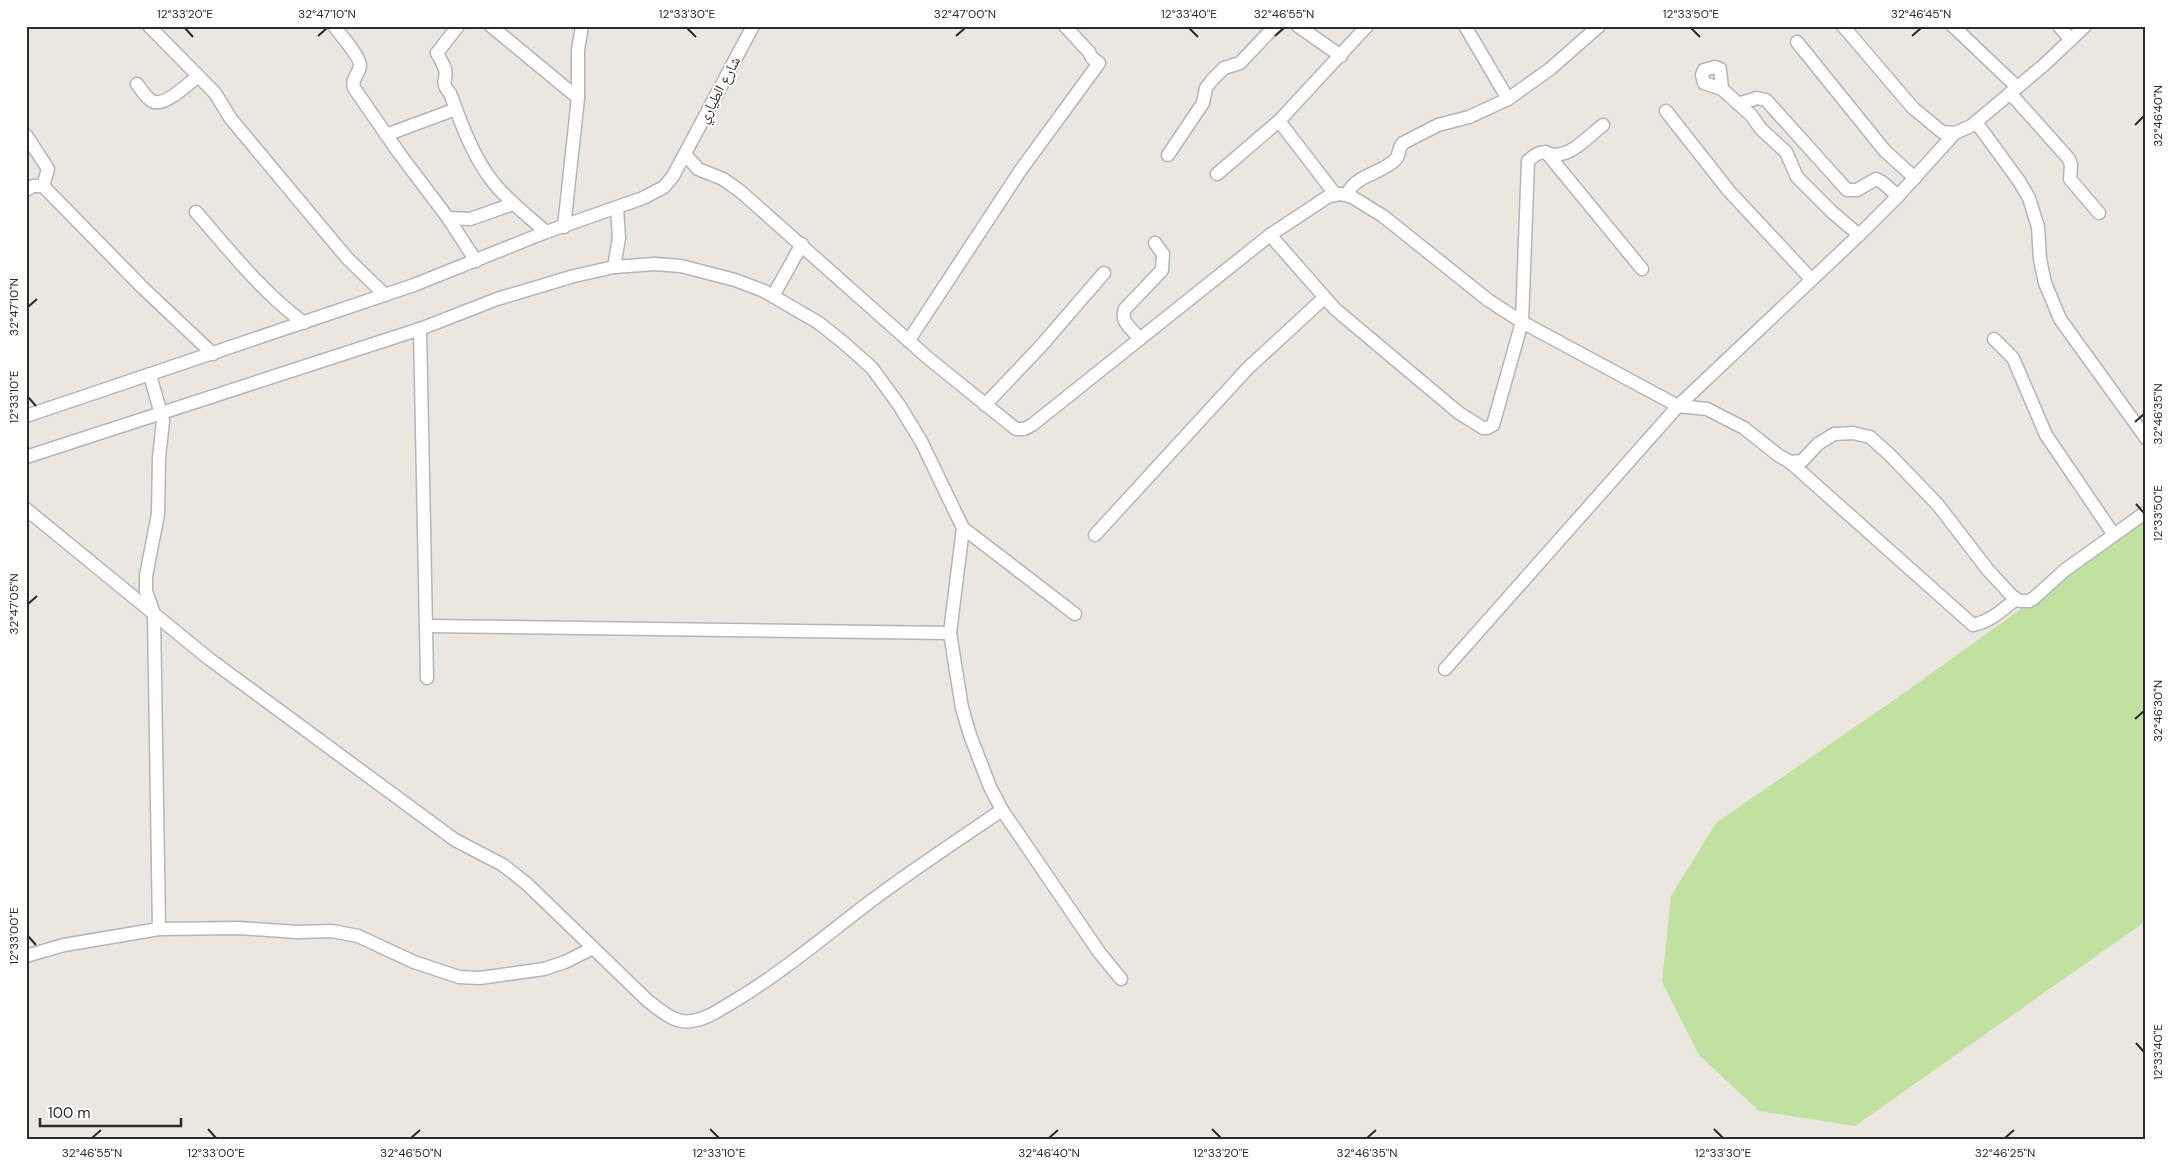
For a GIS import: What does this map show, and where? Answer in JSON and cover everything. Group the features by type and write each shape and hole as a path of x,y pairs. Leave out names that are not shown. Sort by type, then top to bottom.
{"street":[{"path":"149,26 215,92 231,119 347,258 385,295"},
{"path":"334,26 360,61 360,69 353,81 354,88 386,135 448,218 476,261"},
{"path":"458,26 437,53 445,69 443,82 450,92 479,160 493,182 513,204 546,232"},
{"path":"491,26 578,98"},
{"path":"564,227 578,98 578,50 582,26"},
{"name":"شارع الطياري","path":"26,416 385,295 546,232 617,208 664,187 673,176 753,26"},
{"path":"909,340 1020,171 1099,63 1092,58 1089,52 1065,26"},
{"path":"1168,155 1204,103 1206,88 1212,80 1224,68 1240,64 1275,26"},
{"path":"1298,26 1341,56"},
{"path":"1217,174 1279,121 1367,26"},
{"path":"1465,26 1508,99"},
{"path":"685,154 698,168 723,179 740,191 985,405 1012,428 1020,430 1028,428 1270,235 1324,199 1341,195 1352,186 1395,160 1403,143 1438,125 1469,117 1508,99 1550,69 1599,26"},
{"path":"1844,26 1912,108 1942,132 1955,133 1965,130 1976,122 2085,26"},
{"path":"1953,26 2014,90 2070,161 2070,179 2099,213"},
{"path":"2059,26 2071,40"},
{"path":"1797,42 1885,151 1915,178"},
{"path":"136,84 151,101 158,103 166,101 198,76"},
{"path":"1722,90 1786,152 1797,177 1832,212 1859,235"},
{"path":"1738,104 1757,98 1766,100 1847,190 1857,190 1876,179 1898,196"},
{"path":"386,135 456,109"},
{"path":"1666,111 1729,190 1811,279"},
{"path":"1279,121 1341,195 1383,216 1472,287 1522,322 1678,406 1707,409 1744,428 1778,455 1790,462 1973,625 1995,616 2016,599"},
{"path":"1976,122 2019,181 2029,198 2038,227 2040,259 2045,283 2060,319 2146,438"},
{"path":"1270,235 1324,298 1459,413 1487,428 1493,425 1522,322 1528,161 1537,153 1546,152 1559,155 1570,151 1603,125"},
{"path":"1445,669 1678,406 1859,235 1915,178 1955,133"},
{"path":"26,135 48,169 43,186"},
{"path":"1546,152 1642,269"},
{"path":"26,190 33,186 43,186 143,288 213,354"},
{"path":"448,218 470,219 513,204"},
{"path":"614,267 619,238 617,208"},
{"path":"196,212 254,279 281,306 304,323"},
{"path":"1140,339 1125,322 1123,315 1125,309 1162,270 1163,254 1156,243"},
{"path":"773,296 802,244"},
{"path":"26,457 420,329 498,298 574,276 614,267 655,264 681,266 735,280 773,296 819,323 872,368 899,405 921,441 963,528 1075,614"},
{"path":"985,405 1057,328 1104,273"},
{"path":"1095,536 1248,368 1324,298"},
{"path":"420,329 427,678"},
{"path":"1994,339 2013,358 2046,435 2114,535"},
{"path":"150,375 163,421 159,458 158,514 146,576 146,591 154,614 159,929"},
{"path":"1790,462 1802,461 1826,438 1834,434 1853,433 1870,437 1938,505 1988,570 2016,599 2025,602 2034,598 2066,570 2146,512"},
{"path":"26,508 208,658 455,840 503,865 527,884 648,1001 664,1013 681,1021 700,1019 714,1013 776,973 931,858 1002,810"},
{"path":"963,528 950,633 962,708 970,736 990,787 1002,810 1099,952 1121,979"},
{"path":"426,626 950,633"},
{"path":"26,956 64,945 159,929 239,928 297,932 332,930 358,936 414,962 459,977 472,978 544,969 565,962 593,948"}],"green space":[{"path":"2146,519 2146,921 1855,1126 1759,1111 1699,1055 1662,982 1671,896 1716,823 1904,693"}]}
